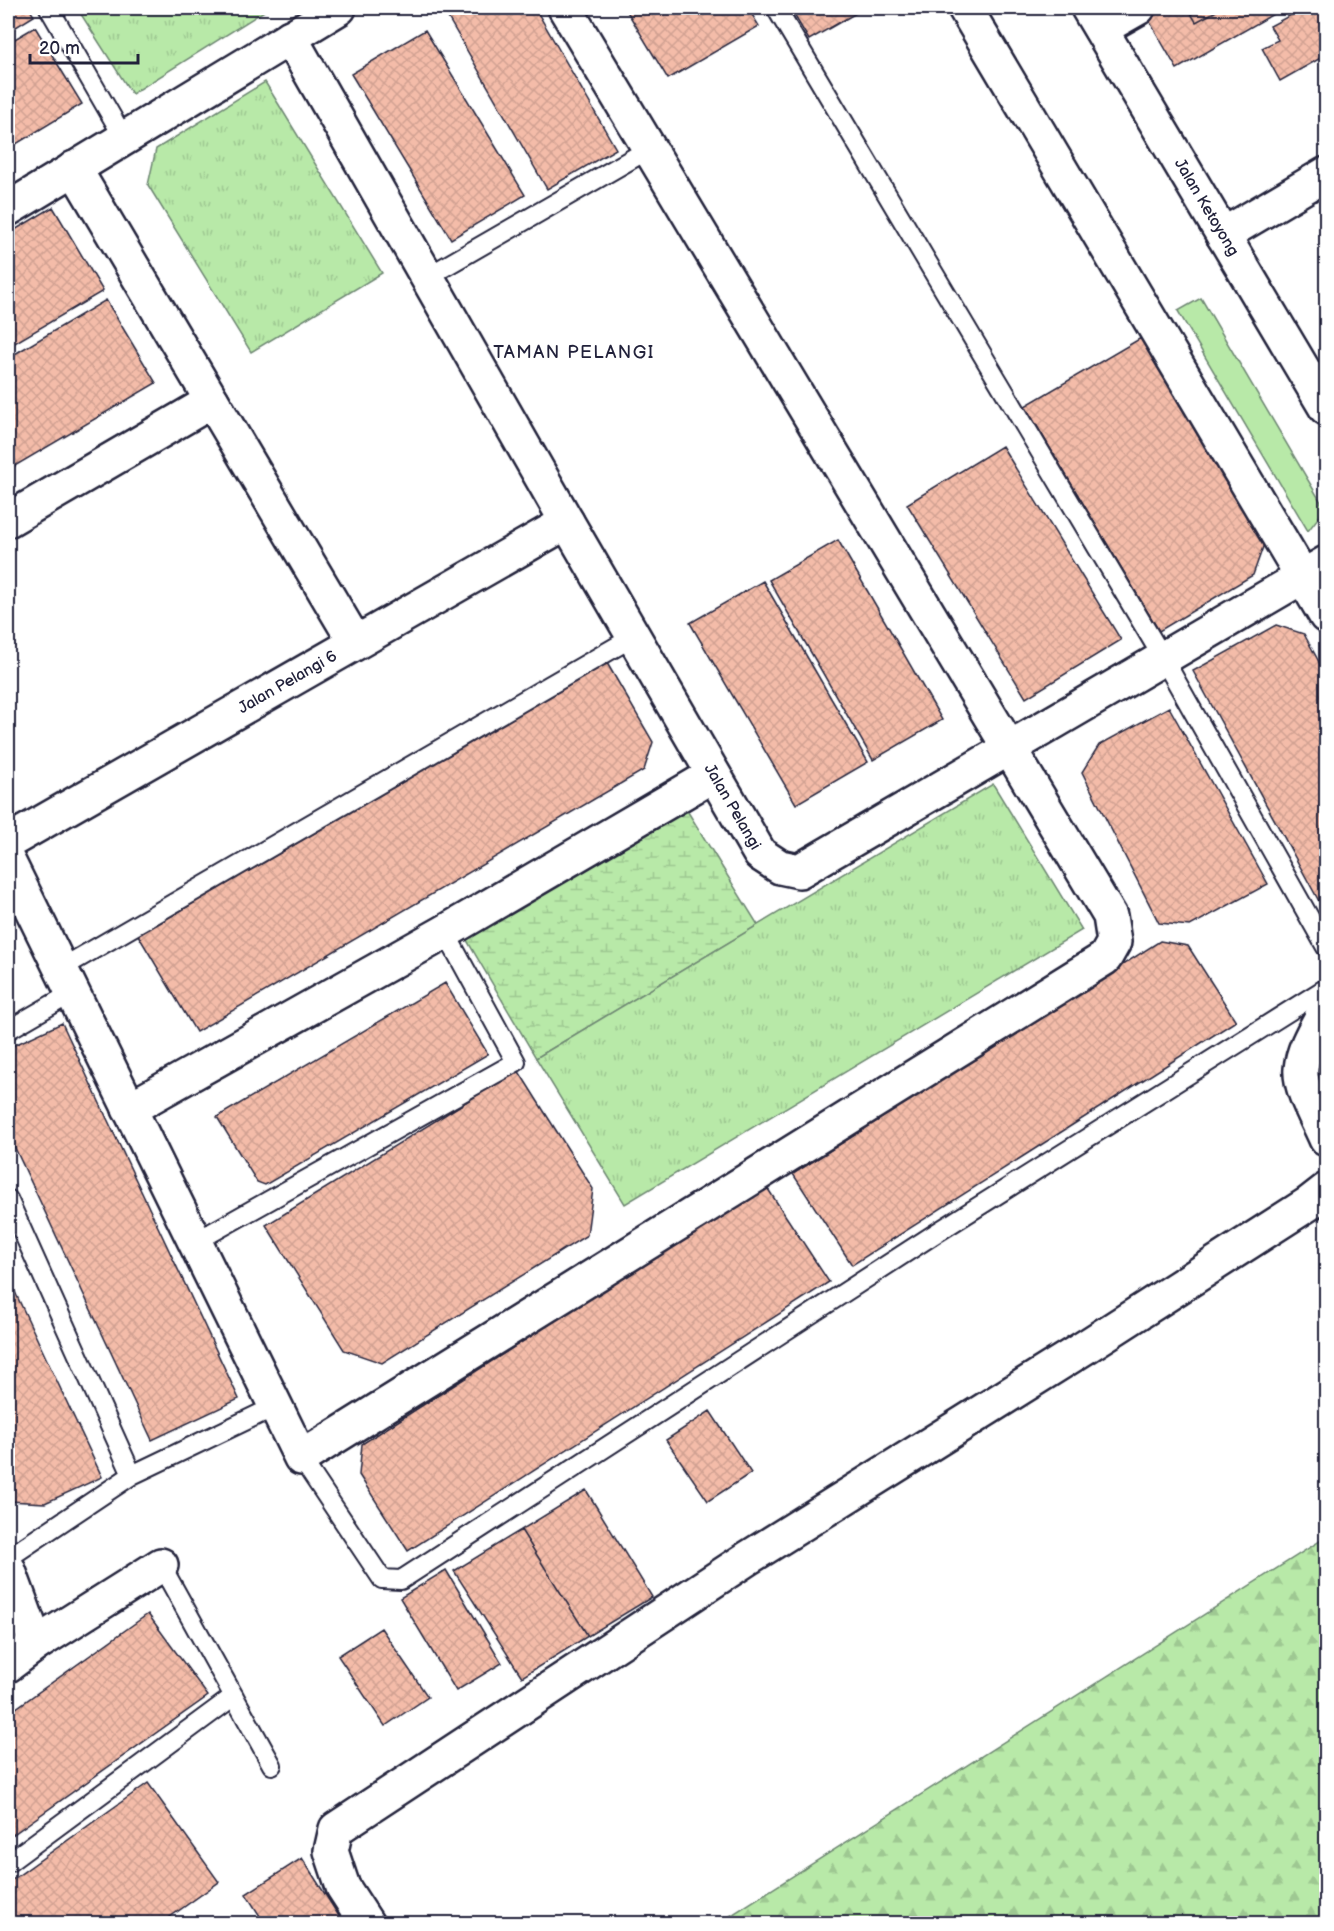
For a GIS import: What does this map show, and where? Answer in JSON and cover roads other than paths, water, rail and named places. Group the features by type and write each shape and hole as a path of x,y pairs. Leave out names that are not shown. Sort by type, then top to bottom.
{"street":[{"path":"8,209 339,8"},
{"path":"8,861 301,1458 1105,958 1114,942 1110,916 564,8"},
{"path":"965,8 1315,570 1326,616"},
{"path":"1094,18 1138,8"},
{"name":"Jalan Ketoyong","path":"1094,18 1326,408"},
{"name":"Jalan Pelangi","path":"290,37 633,637 760,854 780,867 799,871 1009,748"},
{"path":"74,168 355,642"},
{"path":"1223,235 1326,174"},
{"path":"8,520 212,401"},
{"name":"Jalan Pelangi 6","path":"8,842 567,522"},
{"path":"1009,748 1315,570"},
{"path":"129,1109 446,932 713,775"},
{"path":"1326,1009 1306,1048 1300,1071 1305,1092 1326,1139"},
{"path":"367,1923 343,1887 331,1851 336,1829 748,1558 1087,1346 1308,1204 1326,1190"},
{"path":"8,1665 36,1644 161,1565"},
{"path":"8,1568 36,1644"}],"lane":[{"path":"49,8 124,138"},
{"path":"776,8 1163,658 1326,947"},
{"path":"428,277 649,149"},
{"path":"8,1030 66,981 633,637"},
{"path":"195,1242 516,1062 446,932"},
{"path":"301,1458 382,1579 401,1580 933,1235 1326,988"},
{"path":"8,1199 132,1475"},
{"path":"8,1558 132,1475 276,1406"},
{"path":"161,1565 272,1765"},
{"path":"8,1863 234,1696"}],"district":[{"name":"TAMAN PELANGI","path":"574,352"}]}
